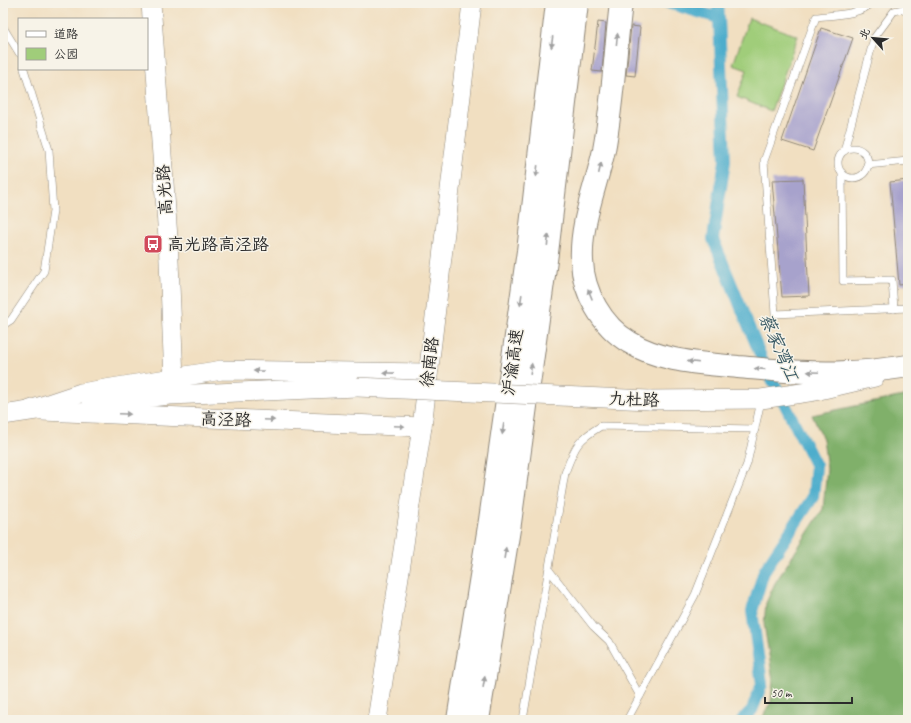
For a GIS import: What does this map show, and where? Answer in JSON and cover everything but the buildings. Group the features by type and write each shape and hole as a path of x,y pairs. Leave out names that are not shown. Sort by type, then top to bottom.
{"highway":[{"name":"沪渝高速","path":"458,720 490,520 528,251 557,3"},
{"name":"沪渝高速","path":"478,720 510,523 547,253 577,3"},
{"path":"620,6 608,125 589,205 583,241 582,261 585,282 594,304 608,325 628,342 650,353 677,360 789,371 847,372 908,366"}],"street":[{"name":"高光路","path":"151,3 168,238 174,378"},
{"name":"徐南路","path":"377,720 422,427 472,3"},
{"name":"高泾路","path":"30,410 80,393 222,370 428,373"},
{"name":"九杜路","path":"357,387 649,400 761,399 815,391 908,370"},
{"name":"高泾路","path":"3,415 30,410 170,395 357,387"},
{"name":"高泾路","path":"30,410 422,427"}],"lane":[{"path":"870,4 858,11 816,17 764,161 775,314 908,308"},
{"path":"894,309 892,280 843,281 842,173 838,164 844,151 874,38 894,11 908,8"},
{"path":"3,27 18,51"},
{"path":"3,325 11,320 44,272 53,211 49,150 24,70"},
{"path":"842,173 850,178 859,177 866,170 867,165 865,156 858,150 849,149 844,151"},
{"path":"867,165 908,161"},
{"path":"627,720 695,595 748,464 761,399"},
{"path":"523,720 565,473 574,448 586,435 601,426 755,429"},
{"path":"549,570 592,626 609,641 640,696"}],"green space":[{"path":"749,18 798,36 771,111 737,97 747,70 733,65"},
{"path":"908,395 908,720 761,720 771,702 773,680 764,624 766,603 775,583 823,509 827,469 823,439 812,415"}],"waterway":[{"name":"蔡家湾江","path":"668,3 719,18 725,161 713,239 762,359 816,466 813,497 764,571 752,611 762,684 752,710 742,720"},
{"path":"718,3 719,18"}],"place":[{"name":"高光路高泾路","path":"153,244"}]}
